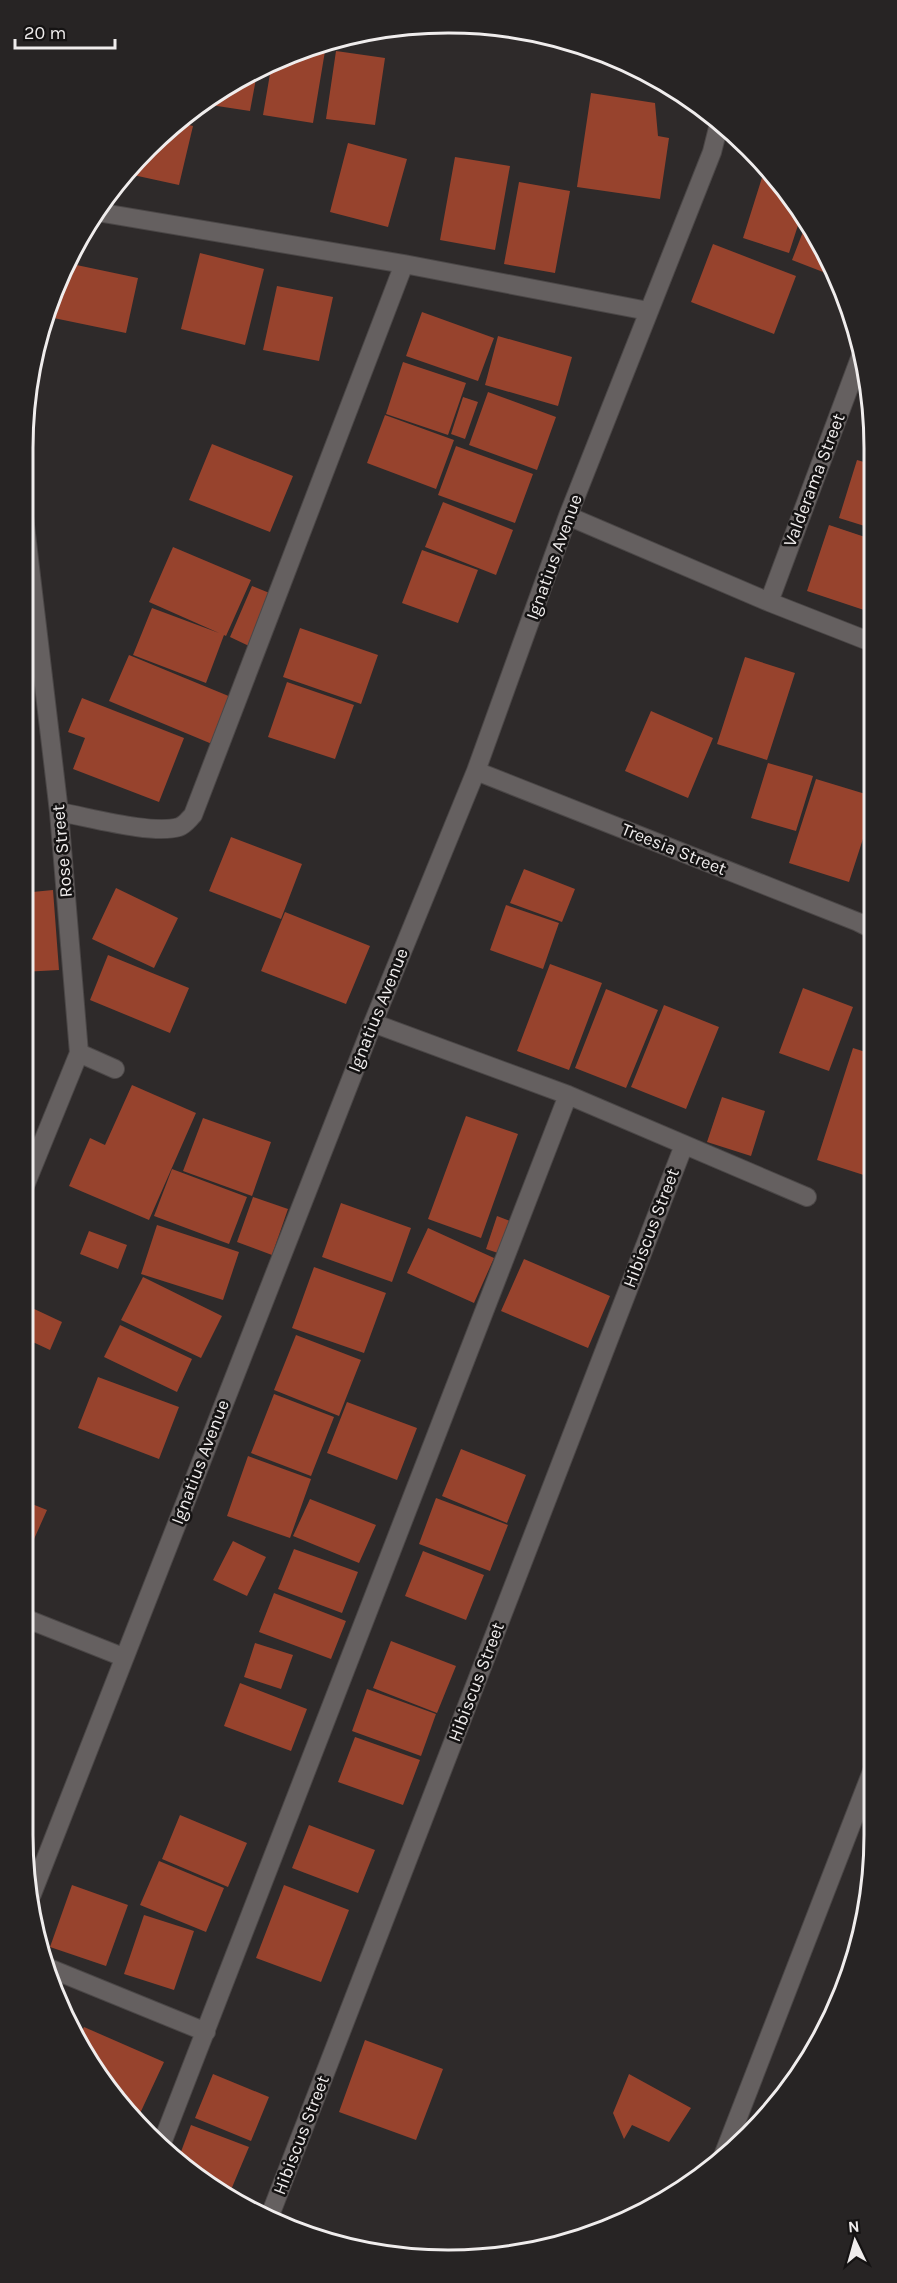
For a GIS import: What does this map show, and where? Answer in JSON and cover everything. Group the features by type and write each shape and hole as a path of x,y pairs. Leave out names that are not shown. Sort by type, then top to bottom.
{"street":[{"name":"Ignatius Avenue","path":"36,1883 373,1023 476,771 568,516 712,152 717,132"},
{"path":"106,214 404,264 648,311"},
{"path":"59,812 148,828 182,826 193,815 404,264"},
{"name":"Valderama Street","path":"769,602 856,368"},
{"path":"568,516 769,602 864,639"},
{"name":"Rose Street","path":"33,593 59,812 79,1053 33,1166"},
{"name":"Treesia Street","path":"476,771 864,925"},
{"path":"373,1023 568,1095 807,1197"},
{"path":"79,1053 116,1069"},
{"path":"164,2137 568,1095"},
{"name":"Hibiscus Street","path":"271,2210 684,1145"},
{"path":"33,1621 123,1657"},
{"path":"729,2140 864,1792"},
{"path":"56,1971 206,2032"}],"building":[{"path":"336,51 385,58 375,125 326,119"},
{"path":"325,52 313,123 263,115 270,74"},
{"path":"256,81 250,111 214,106"},
{"path":"591,93 655,103 658,136 669,138 660,199 577,187"},
{"path":"189,125 193,126 179,185 136,176"},
{"path":"348,143 407,159 388,227 330,212"},
{"path":"455,157 510,166 495,250 440,240"},
{"path":"762,177 798,225 789,253 743,238"},
{"path":"519,182 570,191 555,273 504,264"},
{"path":"803,232 824,273 792,260"},
{"path":"713,244 796,276 774,334 691,302"},
{"path":"200,253 264,269 245,345 181,329"},
{"path":"76,265 138,278 126,333 54,318"},
{"path":"277,286 333,297 319,361 263,350"},
{"path":"422,312 494,338 478,381 406,356"},
{"path":"498,336 572,357 558,406 485,385"},
{"path":"403,362 466,383 448,435 386,414"},
{"path":"488,392 556,417 537,470 469,445"},
{"path":"463,397 478,402 465,439 451,434"},
{"path":"385,415 454,440 436,489 367,463"},
{"path":"212,444 293,476 270,532 189,500"},
{"path":"456,446 533,474 515,523 438,495"},
{"path":"857,460 864,462 864,526 839,518"},
{"path":"443,502 513,530 496,575 425,547"},
{"path":"829,525 864,537 864,610 807,591"},
{"path":"173,547 251,580 226,636 224,635 206,683 133,655 152,608 219,633 149,602"},
{"path":"422,550 478,570 458,623 402,603"},
{"path":"252,586 272,594 249,646 230,637"},
{"path":"300,628 378,655 361,704 283,677"},
{"path":"129,655 231,697 212,744 109,701"},
{"path":"745,657 795,673 767,760 717,744"},
{"path":"287,682 354,705 335,759 268,737"},
{"path":"82,698 184,738 159,802 73,769 85,738 68,732"},
{"path":"651,711 713,738 688,798 625,771"},
{"path":"768,763 813,776 796,831 751,818"},
{"path":"816,779 864,794 864,836 849,882 789,863"},
{"path":"231,837 302,864 281,919 209,891"},
{"path":"524,869 575,889 562,922 510,903"},
{"path":"116,888 178,918 154,968 92,939"},
{"path":"53,890 59,970 33,971 33,892"},
{"path":"506,905 559,923 543,969 490,950"},
{"path":"285,912 370,946 346,1004 261,971"},
{"path":"108,955 189,988 170,1033 90,1000"},
{"path":"550,964 602,983 569,1070 517,1051"},
{"path":"803,988 853,1007 829,1071 779,1053"},
{"path":"606,989 658,1010 626,1088 575,1068"},
{"path":"664,1005 719,1027 686,1109 631,1087"},
{"path":"853,1048 864,1051 864,1175 817,1160"},
{"path":"132,1085 196,1113 149,1220 69,1186 90,1138 105,1145"},
{"path":"722,1097 765,1111 751,1156 707,1142"},
{"path":"466,1116 518,1134 481,1238 428,1219"},
{"path":"203,1118 271,1142 252,1196 183,1171"},
{"path":"172,1169 247,1197 229,1244 154,1216"},
{"path":"253,1197 288,1209 272,1255 237,1242"},
{"path":"341,1203 411,1228 392,1282 322,1257"},
{"path":"497,1216 513,1222 501,1254 486,1249"},
{"path":"157,1225 239,1252 223,1300 141,1274"},
{"path":"428,1228 494,1258 474,1303 407,1273"},
{"path":"89,1231 127,1245 118,1269 80,1254"},
{"path":"524,1259 610,1296 588,1348 501,1311"},
{"path":"314,1267 386,1293 364,1353 292,1328"},
{"path":"143,1277 222,1316 201,1358 121,1320"},
{"path":"33,1308 62,1322 50,1350 33,1342"},
{"path":"120,1325 192,1359 177,1392 104,1357"},
{"path":"296,1335 361,1360 339,1416 274,1390"},
{"path":"98,1377 179,1407 159,1459 78,1428"},
{"path":"274,1394 334,1417 311,1476 251,1453"},
{"path":"347,1402 417,1428 397,1480 327,1453"},
{"path":"461,1449 526,1475 507,1523 442,1496"},
{"path":"248,1456 311,1479 290,1538 227,1516"},
{"path":"436,1498 508,1525 490,1571 419,1544"},
{"path":"310,1499 376,1525 359,1563 293,1536"},
{"path":"33,1504 47,1510 33,1541"},
{"path":"233,1541 266,1557 247,1596 213,1580"},
{"path":"294,1549 358,1572 342,1613 278,1589"},
{"path":"423,1551 484,1575 466,1620 405,1596"},
{"path":"274,1593 346,1621 331,1659 259,1632"},
{"path":"391,1641 456,1666 437,1713 373,1688"},
{"path":"255,1643 293,1655 281,1689 244,1677"},
{"path":"240,1683 307,1709 291,1751 224,1726"},
{"path":"367,1689 436,1714 421,1756 352,1731"},
{"path":"355,1737 420,1760 403,1805 338,1782"},
{"path":"180,1815 247,1843 228,1887 162,1859"},
{"path":"309,1825 375,1850 358,1893 292,1868"},
{"path":"159,1861 224,1888 206,1932 140,1905"},
{"path":"72,1885 128,1905 106,1966 50,1947"},
{"path":"284,1885 349,1910 321,1982 256,1958"},
{"path":"144,1915 194,1931 174,1990 124,1974"},
{"path":"84,2027 164,2062 140,2113 103,2065 83,2030"},
{"path":"365,2040 443,2069 416,2140 339,2112"},
{"path":"213,2074 269,2097 251,2141 195,2118"},
{"path":"629,2074 691,2108 669,2142 632,2125 624,2139 613,2113"},
{"path":"191,2125 249,2147 232,2188 181,2152"}]}
